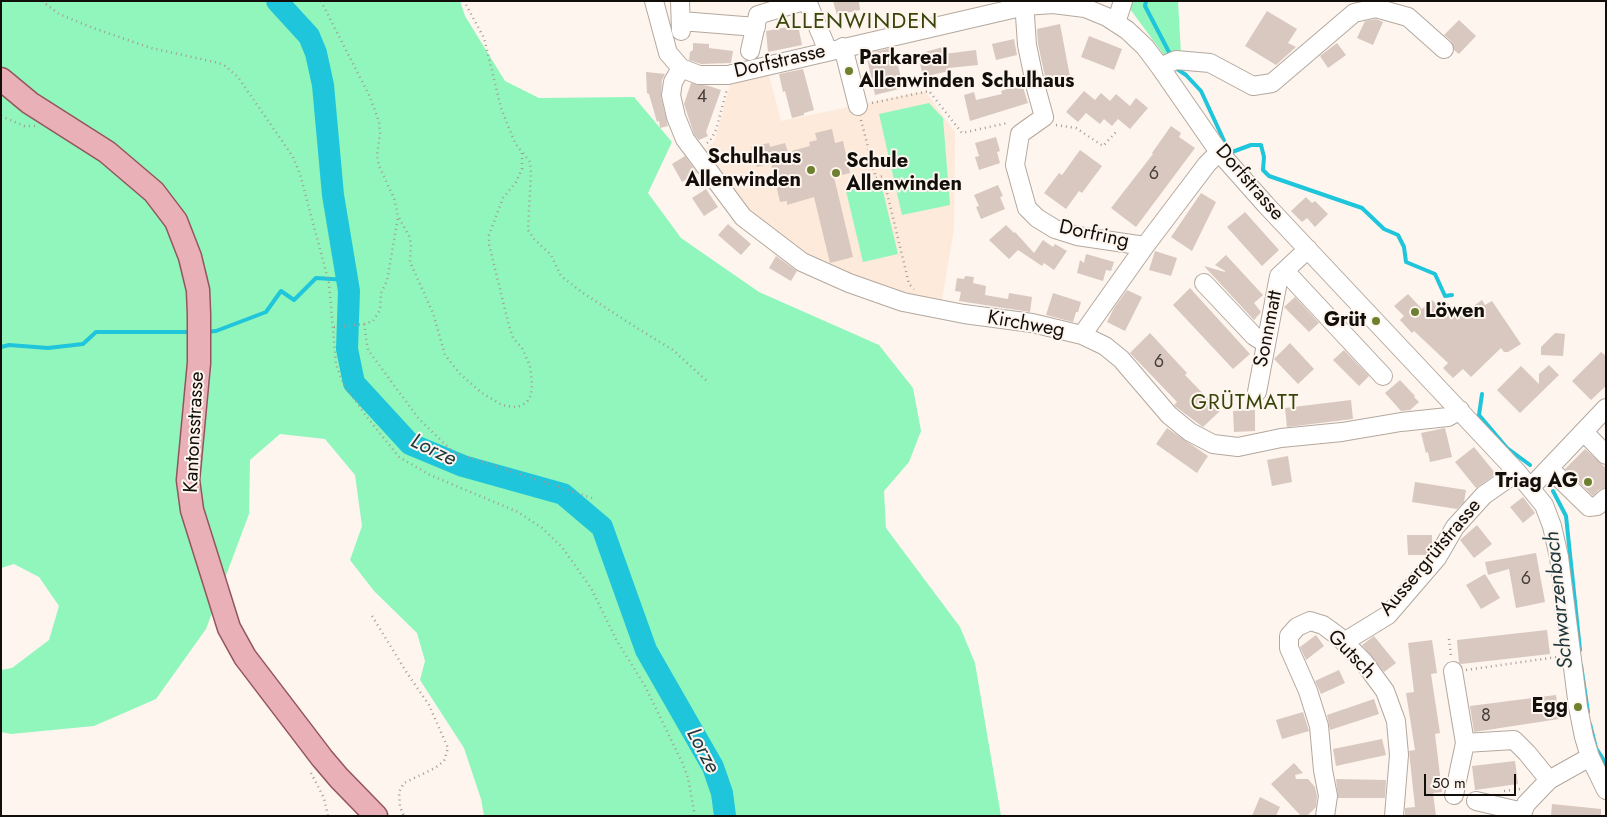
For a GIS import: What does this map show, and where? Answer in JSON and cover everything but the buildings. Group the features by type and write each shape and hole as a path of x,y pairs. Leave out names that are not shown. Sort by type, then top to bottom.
{"main road":[{"name":"Kantonsstrasse","path":"1,79 30,103 107,152 154,192 176,221 190,258 198,290 199,363 188,480 192,510 229,628 245,657 322,758 376,816"}],"street":[{"path":"654,1 668,53 681,68"},
{"path":"680,1 681,26 756,27"},
{"path":"750,51 758,16 805,1 836,49 858,106"},
{"path":"1116,22 1123,1"},
{"path":"1020,134 1044,117 1027,45 1025,4"},
{"name":"Dorfstrasse","path":"681,68 699,75 728,75 1025,4 1065,5 1085,8 1107,17 1127,30 1145,47 1220,152 1266,205 1518,472 1544,505 1552,526 1559,557 1578,707 1590,757 1606,790"},
{"path":"1160,67 1176,60 1210,63 1253,86 1272,83 1356,7 1376,8 1408,16 1444,49"},
{"name":"Kirchweg","path":"681,68 673,82 671,95 676,116 685,139 743,217 802,262 849,283 903,302 964,314 1032,323 1082,335 1105,346 1121,359 1169,415 1190,432 1213,444 1238,447 1281,438 1342,432 1448,417 1460,410"},
{"name":"Dorfring","path":"1020,134 1015,165 1027,208 1036,218 1055,229 1078,236 1145,246 1207,164 1220,152"},
{"path":"1082,335 1145,246"},
{"name":"Sonnmatt","path":"1257,392 1279,276 1308,249"},
{"path":"1285,270 1383,376"},
{"path":"1204,283 1254,336 1265,343"},
{"path":"1531,487 1606,408"},
{"path":"1584,432 1606,455"},
{"path":"1550,468 1589,507 1597,506 1606,498"},
{"name":"Aussergrütstrasse","path":"1344,642 1388,615 1437,558 1455,527 1484,495 1518,472"},
{"name":"Gutsch","path":"1325,816 1328,796 1323,770 1319,726 1308,691 1289,648 1289,636 1297,627 1310,621 1322,625 1344,642 1363,662 1385,691 1396,721 1399,754 1394,816"},
{"path":"1454,672 1465,743 1454,795"},
{"path":"1465,743 1514,740 1549,780"},
{"path":"1476,801 1522,814 1526,804 1549,780 1590,757"}],"path":[{"path":"42,1 59,14 92,28 151,48 218,62 231,70 246,88 296,164 329,283 336,364 343,383 366,416 399,457 430,475 518,512 542,528 562,547 591,588 617,641 645,686 682,762 690,786 694,816"},
{"path":"321,1 370,97 379,122 380,133 377,156 379,166 394,198 398,216 411,244 410,262 434,313 442,348 450,363 482,393 502,405 513,407 527,402 531,395 530,366 509,326 489,244 489,235 503,198 516,182 522,169 522,152"},
{"path":"464,1 484,38 501,108 515,143 530,162 528,230 534,240 552,255 561,276 629,323 673,350 709,383"},
{"path":"694,152 710,140 716,130 726,94 728,75"},
{"path":"916,290 909,284 883,176 876,178 858,106 929,91 962,133 1007,123 1020,134"},
{"path":"1044,117 1057,125 1076,128 1103,146 1116,132"},
{"path":"334,327 364,324 373,321 380,310 398,216"},
{"path":"364,324 368,350 419,419 453,452 592,498"},
{"path":"372,616 429,705 448,748 444,760 436,768 404,783 399,792 400,807 404,816"},
{"path":"1449,639 1454,672 1571,655"},
{"path":"322,758 311,773 324,798 328,816"}],"shaded area":[{"name":"Schule Allenwinden","path":"769,75 781,121 925,91 955,132 954,229 941,306 806,260 745,213 702,153 715,140 730,85"}],"green space":[{"path":"1,1 460,1 465,16 505,81 539,98 634,97 672,142 648,193 681,238 759,292 879,345 913,388 921,431 909,462 884,491 886,528 960,627 975,663 1001,816 484,816 481,799 464,748 420,680 425,661 417,633 374,591 350,560 362,526 355,475 325,439 280,434 250,460 249,514 206,629 156,699 94,726 11,734 1,732 1,670 12,668 49,640 59,606 39,577 14,564 1,568"},
{"path":"1132,1 1178,1 1181,54 1164,55 1130,9"},
{"path":"929,103 943,118 950,205 902,215 879,114"},
{"path":"881,183 898,254 863,262 846,191"}],"waterway":[{"name":"Lorze","path":"277,1 309,36 316,53 323,85 333,195 349,291 347,349 354,383 410,444 463,466 563,494 602,527 646,650 713,767 722,793 725,816"},
{"name":"Schwarzenbach","path":"1146,1 1145,6 1170,54"},
{"name":"Schwarzenbach","path":"1174,67 1186,75 1201,91 1226,145 1232,152 1251,145 1261,145 1264,157 1263,170 1269,176 1362,208 1384,229 1398,235 1404,247 1406,262 1435,274 1445,296 1452,295"},
{"path":"206,332 216,331 266,312 281,291 294,300 316,278 347,280"},
{"path":"1,347 9,345 48,348 83,344 96,332 192,332"},
{"name":"Schwarzenbach","path":"1482,394 1479,415 1507,448 1530,465"},
{"name":"Schwarzenbach","path":"1553,491 1566,516 1580,650"},
{"name":"Schwarzenbach","path":"1581,665 1588,712"},
{"name":"Schwarzenbach","path":"1590,724 1596,748 1606,764"}],"place":[{"name":"Parkareal Allenwinden Schulhaus","path":"849,71"},
{"name":"Schulhaus Allenwinden","path":"811,170"},
{"name":"Schule Allenwinden","path":"836,173"},
{"name":"Löwen","path":"1415,312"},
{"name":"Grüt","path":"1376,321"},
{"name":"Triag AG","path":"1588,482"},
{"name":"Egg","path":"1578,707"}],"district":[{"name":"ALLENWINDEN","path":"857,23"},
{"name":"GRÜTMATT","path":"1245,404"}]}
